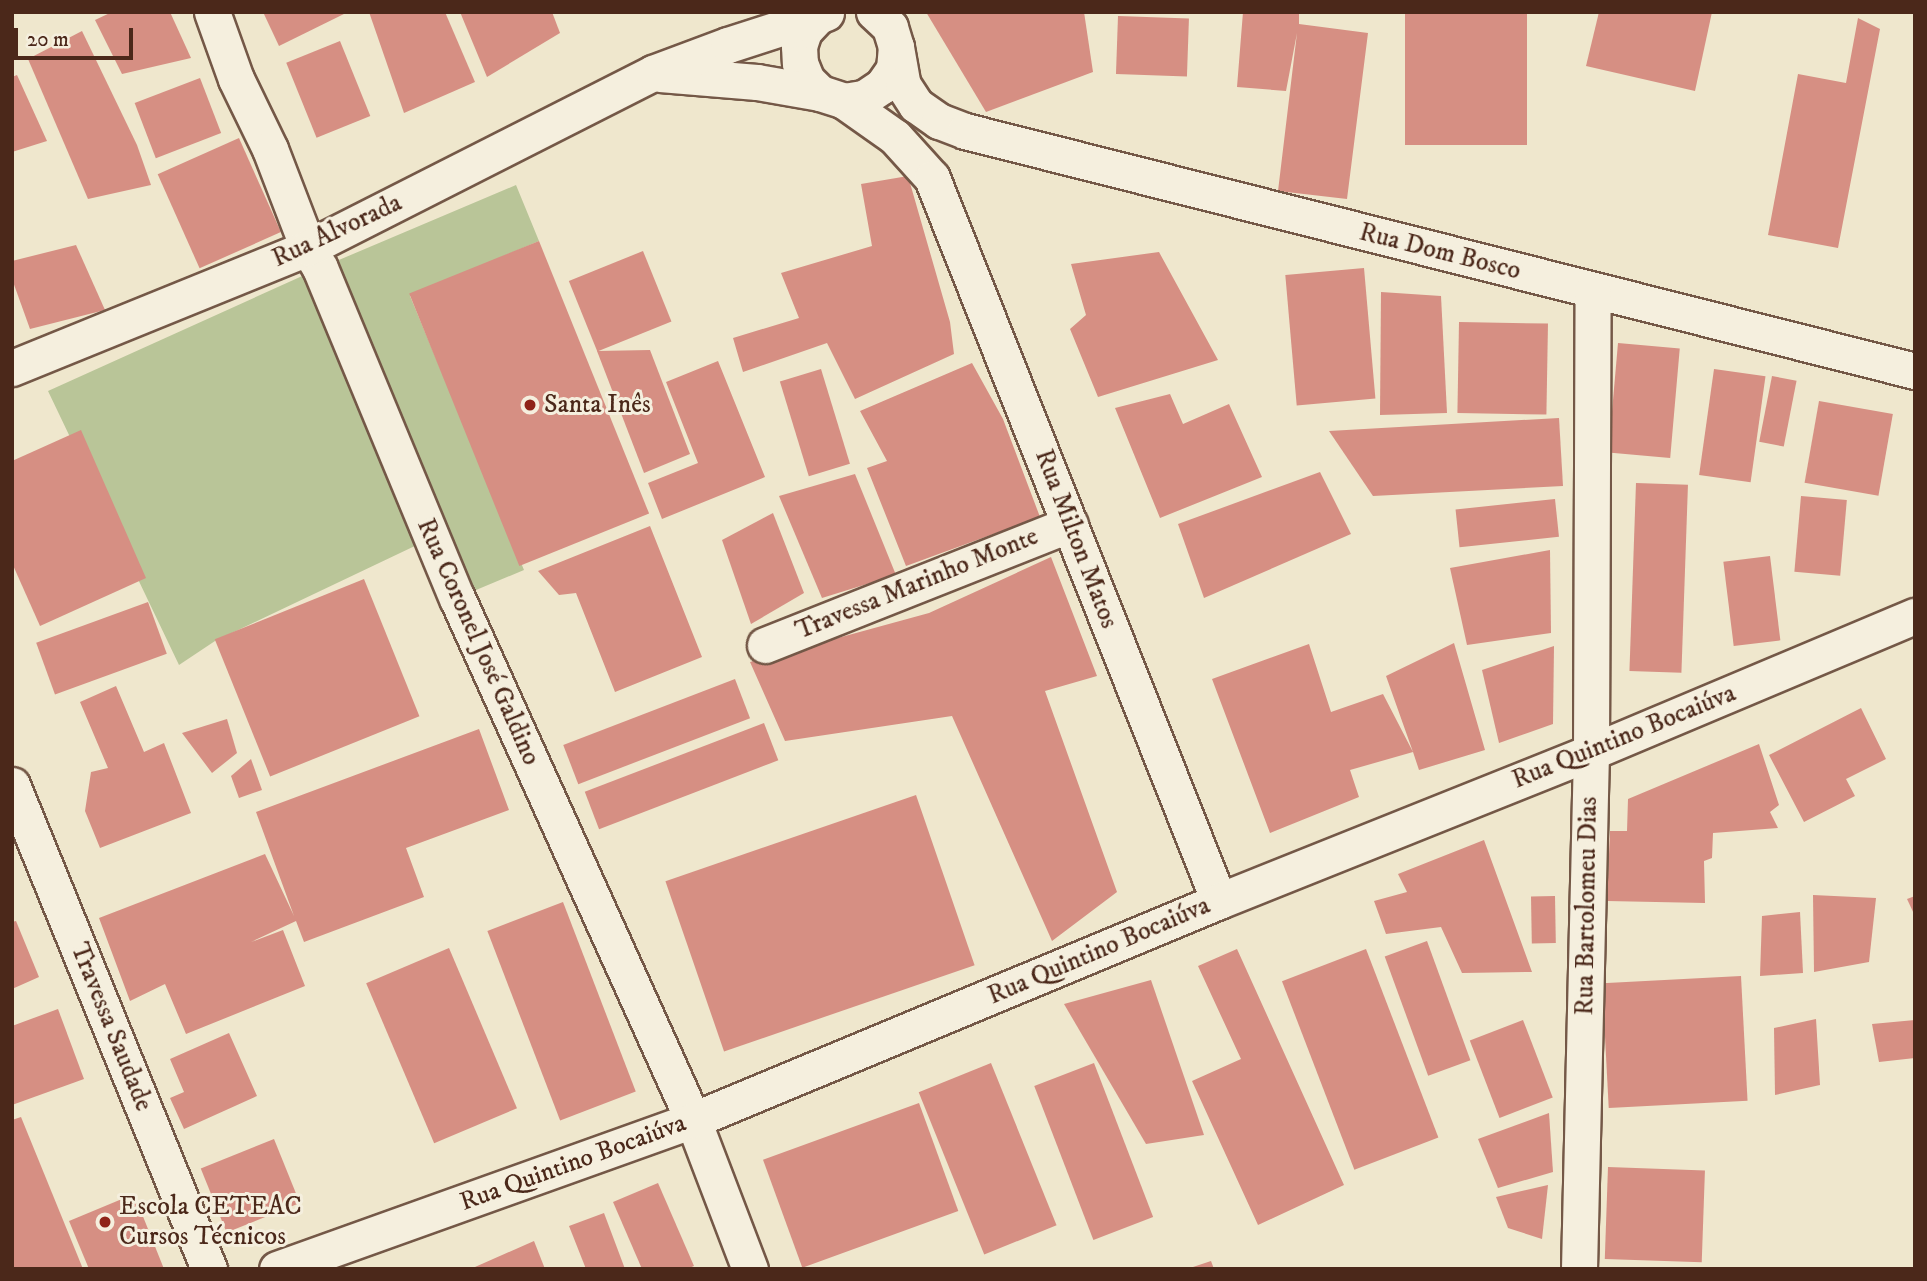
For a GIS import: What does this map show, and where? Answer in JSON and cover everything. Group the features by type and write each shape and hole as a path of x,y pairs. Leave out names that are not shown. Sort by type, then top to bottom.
{"street":[{"name":"Rua Coronel José Galdino","path":"212,12 236,79 270,149 308,248 320,268 457,598 693,1120 750,1269"},
{"name":"Rua Alvorada","path":"12,368 308,248 653,73 823,14"},
{"name":"Rua Alvorada","path":"823,14 804,31 799,46 800,63 807,80 832,97"},
{"path":"653,73 757,82 832,97 864,98 883,86 894,69 889,25"},
{"name":"Rua Dom Bosco","path":"889,25 903,85 916,105 939,121 945,152 1593,291 1915,371"},
{"name":"Rua Milton Matos","path":"832,97 895,137 945,152 1070,524 1219,901"},
{"name":"Rua Bartolomeu Dias","path":"1579,1269 1591,752 1593,291"},
{"name":"Travessa Marinho Monte","path":"765,645 1070,524"},
{"name":"Rua Quintino Bocaiúva","path":"276,1269 693,1120 1219,901 1591,752 1915,616"},
{"name":"Travessa Saudade","path":"12,785 209,1269"}],"green space":[{"path":"516,185 539,241 410,296 524,570 457,598 419,544 215,641 179,665 48,391 320,268"}],"building":[{"path":"112,12 170,12 191,58 122,74 95,20"},
{"path":"263,12 348,12 279,46"},
{"path":"369,12 445,12 475,82 404,113"},
{"path":"460,12 552,12 560,33 487,77"},
{"path":"926,12 1084,12 1093,72 986,112"},
{"path":"1243,12 1299,12 1299,24 1368,33 1347,199 1278,191 1297,33 1286,91 1237,87"},
{"path":"1405,12 1527,12 1527,145 1405,145"},
{"path":"1599,12 1712,12 1695,91 1586,66"},
{"path":"1118,16 1189,18 1187,76 1116,74"},
{"path":"1858,18 1880,29 1838,248 1768,235 1798,74 1846,83"},
{"path":"82,31 137,145 151,185 88,199 28,59"},
{"path":"340,41 370,116 317,138 286,63"},
{"path":"17,75 47,141 12,152 12,77"},
{"path":"200,78 221,133 156,158 135,103"},
{"path":"239,138 281,232 200,268 158,174"},
{"path":"908,176 950,322 954,354 855,399 827,343 743,372 733,338 799,318 781,273 872,246 861,184"},
{"name":"Santa Inês","path":"539,241 649,514 519,566 409,293"},
{"path":"76,245 105,310 30,329 12,279 12,261"},
{"path":"643,251 671,321 597,351 569,281"},
{"path":"1159,252 1218,360 1098,397 1070,329 1086,315 1071,264"},
{"path":"1364,268 1375,399 1297,405 1285,275"},
{"path":"1381,292 1441,296 1447,413 1380,415"},
{"path":"1459,322 1548,324 1546,415 1457,413"},
{"path":"1618,343 1680,348 1670,458 1608,453"},
{"path":"650,350 690,454 644,473 597,351"},
{"path":"718,361 765,477 662,519 648,483 698,463 666,382"},
{"path":"972,363 1003,419 1040,517 906,566 867,468 887,461 860,411"},
{"path":"821,369 850,464 809,476 780,382"},
{"path":"1714,369 1765,376 1751,482 1699,475"},
{"path":"1772,376 1797,381 1784,447 1759,442"},
{"path":"1170,394 1183,424 1229,404 1262,477 1160,518 1115,408"},
{"path":"1819,401 1893,414 1878,496 1805,483"},
{"path":"1559,418 1563,486 1373,496 1329,431"},
{"path":"81,430 146,578 40,626 12,563 12,461"},
{"path":"1320,472 1351,534 1204,598 1178,524"},
{"path":"855,474 896,575 822,598 779,496"},
{"path":"1636,483 1688,485 1681,673 1629,671"},
{"path":"1801,496 1847,500 1840,576 1794,572"},
{"path":"1555,499 1559,537 1460,547 1456,509"},
{"path":"773,513 804,593 751,624 722,540"},
{"path":"650,526 702,657 615,692 576,593 559,595 538,571"},
{"path":"1550,550 1551,633 1467,645 1450,568"},
{"path":"1770,556 1780,640 1734,646 1723,562"},
{"path":"1051,557 1097,676 1045,691 1117,892 1052,941 952,716 785,741 750,662 929,613"},
{"path":"364,579 419,716 270,777 215,639"},
{"path":"148,602 167,654 55,694 36,643"},
{"path":"1454,643 1485,750 1419,770 1386,676"},
{"path":"1309,644 1331,712 1383,694 1413,752 1350,770 1359,797 1270,833 1212,679"},
{"path":"1554,646 1553,724 1499,743 1482,670"},
{"path":"735,679 750,718 578,784 563,745"},
{"path":"116,686 144,752 164,743 191,813 100,848 85,811 91,772 108,768 80,702"},
{"path":"1861,708 1886,759 1846,779 1855,796 1804,822 1769,755"},
{"path":"227,719 237,753 212,773 182,733"},
{"path":"764,723 778,760 599,829 585,792"},
{"path":"479,729 509,810 406,848 424,897 304,942 296,921 251,942 283,930 305,986 186,1034 165,984 130,1001 99,918 265,854 294,916 256,812"},
{"path":"1759,744 1779,805 1770,812 1778,828 1713,833 1712,858 1704,861 1705,903 1607,901 1610,831 1627,831 1628,799"},
{"path":"251,759 262,790 239,798 231,776"},
{"path":"916,795 975,965 724,1051 665,881"},
{"path":"1484,840 1532,972 1462,973 1441,927 1386,934 1374,901 1407,892 1398,874"},
{"path":"1813,895 1876,898 1869,962 1814,972"},
{"path":"1531,896 1555,896 1556,943 1532,943"},
{"path":"1915,896 1915,916 1907,899"},
{"path":"563,902 636,1092 560,1121 487,931"},
{"path":"1800,912 1803,973 1760,976 1762,916"},
{"path":"16,921 39,977 12,989 12,922"},
{"path":"1427,941 1470,1060 1428,1076 1385,956"},
{"path":"449,948 517,1108 434,1143 366,983"},
{"path":"1237,949 1344,1185 1258,1225 1192,1081 1241,1059 1198,966"},
{"path":"1366,949 1438,1138 1354,1170 1282,981"},
{"path":"1741,976 1748,1101 1609,1108 1602,983"},
{"path":"1151,980 1204,1135 1146,1144 1064,1004"},
{"path":"58,1009 84,1079 12,1105 12,1026"},
{"path":"1816,1019 1820,1085 1775,1095 1774,1028"},
{"path":"1523,1020 1553,1097 1500,1118 1470,1040"},
{"path":"1915,1020 1915,1058 1879,1062 1872,1024"},
{"path":"229,1033 257,1096 184,1129 170,1098 184,1092 170,1059"},
{"path":"991,1063 1057,1225 984,1254 919,1092"},
{"path":"1094,1063 1153,1217 1093,1240 1034,1086"},
{"path":"919,1103 958,1211 802,1268 763,1160"},
{"path":"1549,1113 1553,1172 1498,1188 1478,1139"},
{"path":"21,1117 83,1269 12,1269 12,1120"},
{"path":"274,1139 300,1203 227,1233 201,1169"},
{"path":"1608,1167 1705,1170 1702,1262 1605,1259"},
{"path":"658,1183 694,1266 687,1269 642,1269 613,1202"},
{"path":"1548,1185 1542,1239 1508,1228 1496,1197"},
{"path":"134,1194 164,1269 89,1269 69,1221"},
{"path":"604,1213 625,1269 586,1269 569,1226"},
{"path":"534,1241 545,1269 475,1267"},
{"path":"1211,1261 1214,1269 1190,1269 1190,1268"}],"place":[{"name":"Santa Inês","path":"530,405"},
{"name":"Escola CETEAC Cursos Técnicos","path":"105,1222"}]}
